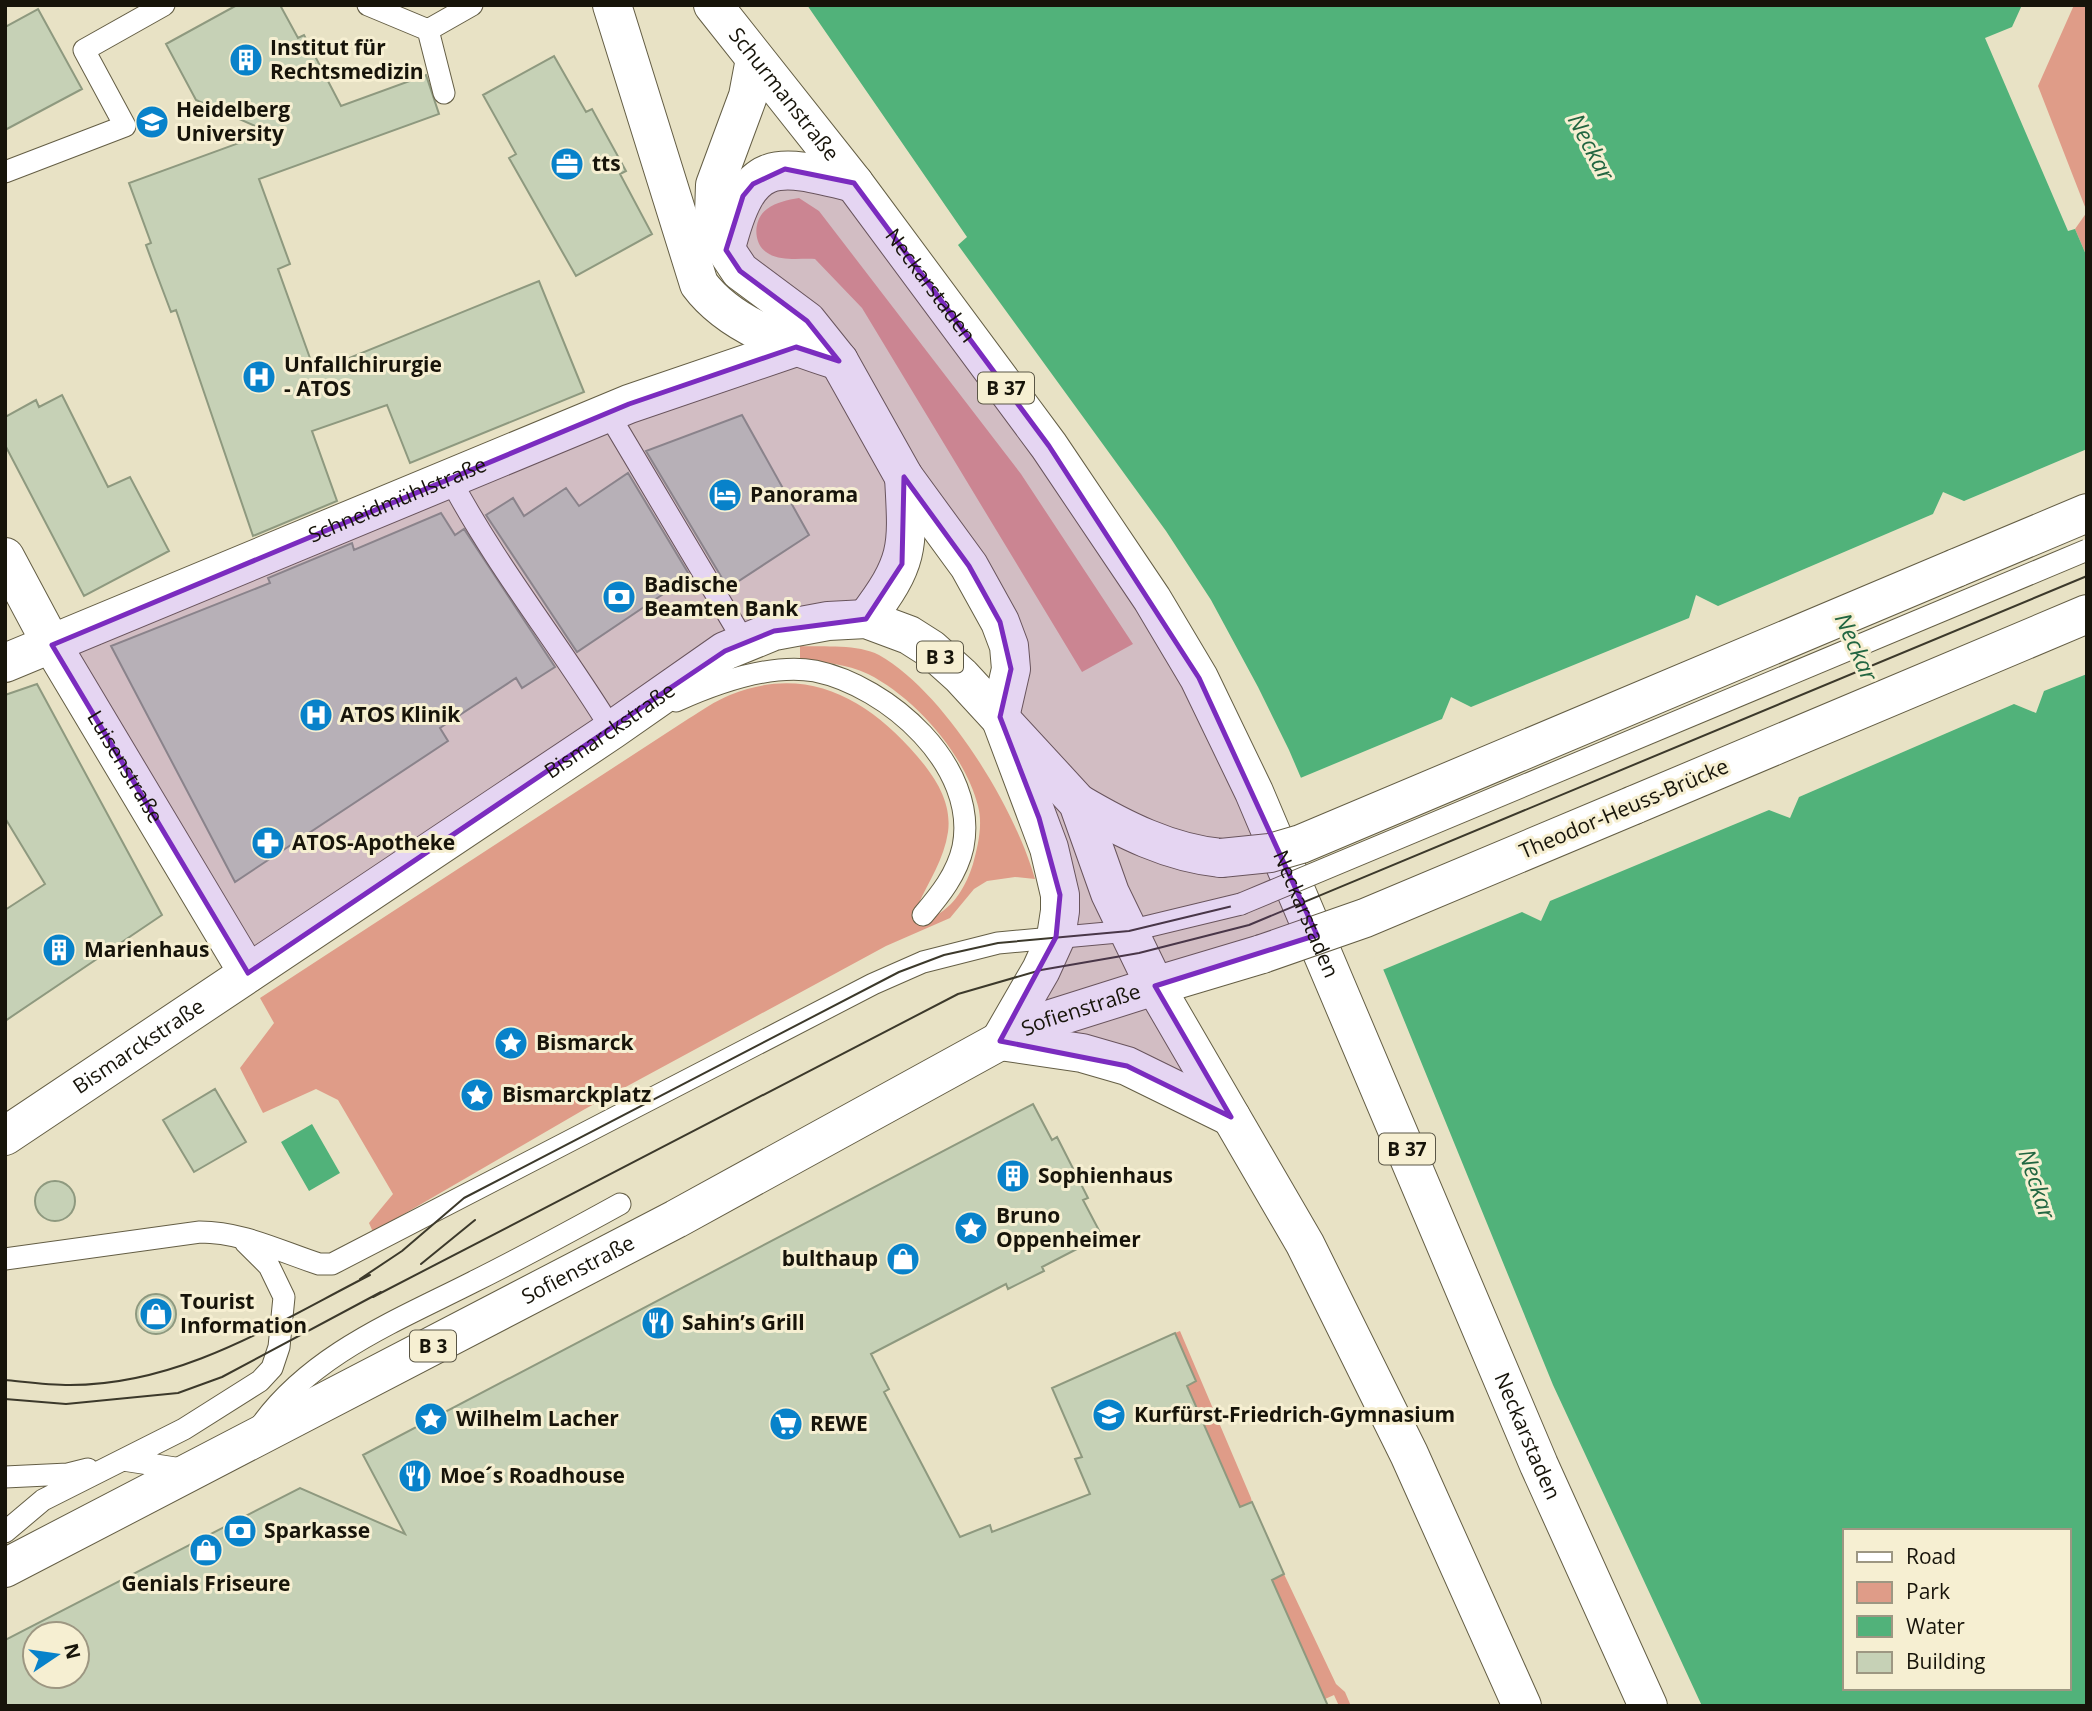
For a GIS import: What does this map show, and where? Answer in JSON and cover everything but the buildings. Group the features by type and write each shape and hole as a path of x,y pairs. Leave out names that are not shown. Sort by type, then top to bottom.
{"main road":[{"path":"612,5 699,284 712,299 738,319 796,347 839,361"},
{"name":"Schurmanstraße","path":"713,5 854,183"},
{"path":"755,60 748,96 715,185 715,215 726,250 740,271 807,321 839,361 904,477 969,566 1000,622 1009,646 1011,669 1000,717 1039,818 1060,895 1056,937 1000,1041 1082,1053 1126,1066 1231,1117"},
{"path":"726,250 743,197 753,184 772,173 800,169 854,183"},
{"name":"Neckarstaden","path":"854,183 1049,446 1152,599 1199,677 1265,816 1539,1465 1648,1706"},
{"name":"Schneidmühlstraße","path":"5,663 46,634 608,413 732,367 796,347"},
{"path":"866,619 892,585 902,564 907,531 904,477"},
{"name":"Bismarckstraße","path":"5,1136 612,730 714,658 774,631 828,621 866,619 909,635 931,649 1000,717 1078,803 1120,827 1170,847 1221,858 1270,853 1311,840 2087,513"},
{"name":"Luisenstraße","path":"5,557 46,634 248,973"},
{"name":"Theodor-Heuss-Brücke","path":"1155,986 1262,954 1365,918 2087,614"},
{"name":"B 3","path":"1078,803 1110,893 1155,986"},
{"path":"1155,986 1305,1244 1372,1380 1522,1706"},
{"name":"Sofienstraße","path":"5,1568 676,1219 1000,1041 1041,1022 1155,986"}],"lane":[{"path":"5,172 125,126 84,50 164,5"},
{"path":"368,5 428,30"},
{"path":"428,30 472,5"},
{"path":"428,30 444,93"},
{"path":"608,413 745,643"},
{"path":"449,477 471,520 579,676 612,730 683,698 774,670 815,671 865,690 890,705 940,755 957,788 964,814 963,847 948,885 923,915"},
{"path":"5,1259 200,1232 236,1235 308,1260 332,1264 899,972 944,955 998,943 1129,931 1241,904 2087,550"},
{"path":"250,1441 276,1403 351,1344 620,1204"},
{"path":"5,1532 43,1500 127,1459 206,1415 260,1381 272,1368 279,1347 284,1297 269,1266 236,1235"},
{"path":"5,1477 68,1474 127,1459 190,1471"}],"highlighted area":[{"path":"785,169 854,183 1049,446 1199,678 1317,935 1155,986 1231,1117 1127,1066 1000,1041 1056,937 1060,895 1039,818 1000,717 1011,669 1000,622 969,566 904,477 902,564 866,619 774,631 725,651 248,973 52,645 629,404 796,347 839,361 807,321 740,271 726,250 743,196 753,184"}],"green space":[{"path":"2074,5 2087,5 2087,212 2038,86"},
{"path":"799,198 819,211 1021,474 1133,644 1082,672 862,308 815,259 777,257 761,248 756,230 759,218 767,209 778,203"},
{"path":"2087,212 2087,257 2075,229"},
{"path":"800,646 871,651 904,672 952,723 974,754 1011,819 1035,879 1015,877 987,881 974,889 950,918 886,946 585,1109 373,1232 369,1223 393,1194 338,1100 316,1089 263,1113 240,1068 274,1023 260,998 714,703 758,686 784,683 809,685 856,703 877,718 898,735 924,764 945,800 948,832 936,870 918,905 933,917 947,908 958,895 973,864 980,820 971,786 950,747 920,712 885,684 851,668 800,659"},
{"path":"1180,1331 1251,1498 1252,1502 1240,1507 1187,1386 1196,1381 1175,1333"},
{"path":"1284,1574 1336,1684 1345,1692 1351,1706 1339,1706 1334,1695 1325,1699 1272,1580"}],"water":[{"name":"Neckar","path":"807,5 2022,5 2012,27 1985,38 2068,231 2075,229 2087,257 2087,1706 1702,1706 1553,1385 1386,976 1289,750 1258,687 1211,600 1166,531 958,245 967,237"},
{"path":"312,1124 340,1173 309,1191 281,1142"}],"pier":[{"path":"2087,449 2087,674 2044,691 2036,713 2014,704 1799,797 1790,818 1769,810 1550,901 1541,921 1522,912 1380,971 1298,779 1442,719 1451,697 1471,707 1689,618 1696,595 1718,606 1933,514 1943,492 1964,501"}],"tram line":[{"path":"360,1279 402,1251 464,1198 899,972 944,955 998,943 1129,931 1241,904 2087,550"},
{"path":"373,1297 958,994 1041,970 1139,953 1249,925 2087,576"},
{"path":"421,1264 475,1220"},
{"path":"5,1380 70,1385 111,1382 150,1375 226,1348 370,1275"},
{"path":"5,1399 66,1404 178,1393 222,1377 381,1292"}],"place":[{"name":"Institut für Rechtsmedizin","path":"246,60"},
{"name":"Heidelberg University","path":"152,122"},
{"name":"tts","path":"567,164"},
{"name":"Unfallchirurgie - ATOS","path":"259,377"},
{"name":"Panorama","path":"725,495"},
{"name":"Badische Beamten Bank","path":"619,597"},
{"name":"ATOS Klinik","path":"316,715"},
{"name":"ATOS-Apotheke","path":"268,843"},
{"name":"Marienhaus","path":"59,950"},
{"name":"Bismarck","path":"511,1043"},
{"name":"Bismarckplatz","path":"477,1095"},
{"name":"Sophienhaus","path":"1013,1176"},
{"name":"Bruno Oppenheimer","path":"971,1228"},
{"name":"bulthaup","path":"903,1259"},
{"name":"Tourist Information","path":"156,1314"},
{"name":"Sahin’s Grill","path":"658,1323"},
{"name":"Kurfürst-Friedrich-Gymnasium","path":"1109,1415"},
{"name":"Wilhelm Lacher","path":"431,1419"},
{"name":"REWE","path":"786,1424"},
{"name":"Moe´s Roadhouse","path":"415,1476"},
{"name":"Sparkasse","path":"240,1531"},
{"name":"Genials Friseure","path":"206,1550"}]}
